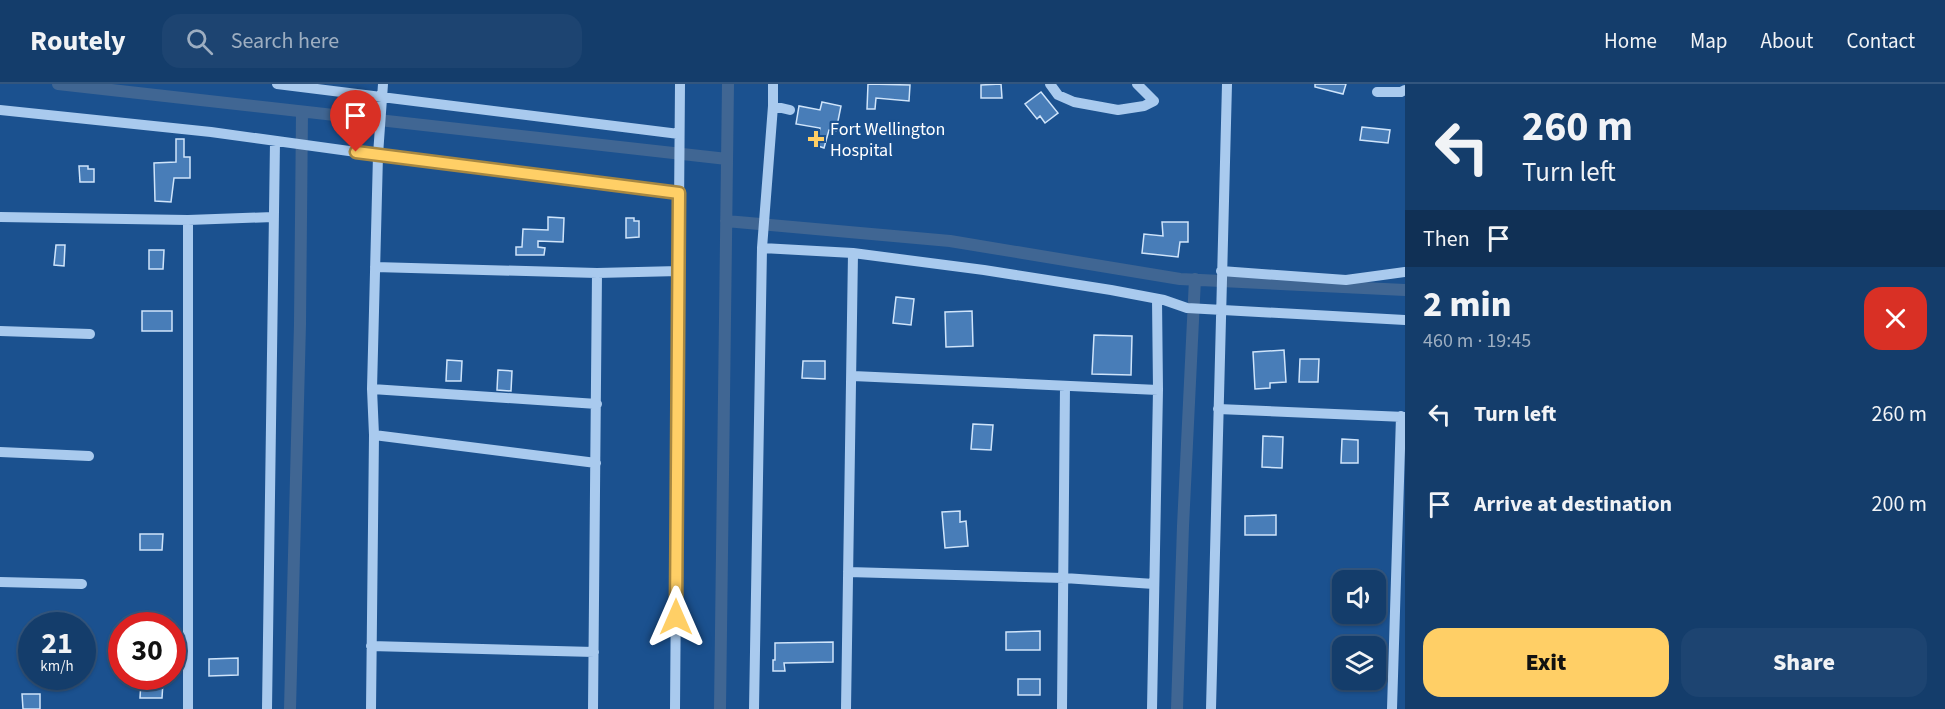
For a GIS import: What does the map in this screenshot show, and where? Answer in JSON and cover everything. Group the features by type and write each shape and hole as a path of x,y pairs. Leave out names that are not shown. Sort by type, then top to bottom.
{"street":[{"path":"277,84 680,134"},
{"path":"371,709 374,435 372,389 378,155 383,84"},
{"path":"675,709 680,84"},
{"path":"754,709 762,248 773,84"},
{"path":"1050,84 1058,95 1074,102 1118,110 1144,106 1154,100 1137,84"},
{"path":"1211,709 1227,84"},
{"path":"1377,92 1405,90"},
{"path":"773,106 790,110"},
{"path":"0,110 211,132 679,193"},
{"path":"267,709 275,141"},
{"path":"0,217 188,220 273,217"},
{"path":"188,220 188,709"},
{"path":"762,248 853,253 984,270 1111,290 1157,299 1187,308 1405,320"},
{"path":"846,709 853,376 853,253"},
{"path":"375,267 597,273 679,271"},
{"path":"1221,271 1346,280 1405,272"},
{"path":"593,709 597,273"},
{"path":"1152,709 1158,390 1157,299"},
{"path":"0,331 90,334"},
{"path":"853,376 1158,390"},
{"path":"1062,709 1065,386"},
{"path":"372,389 597,404"},
{"path":"1218,409 1403,416 1392,709"},
{"path":"374,435 596,463"},
{"path":"0,452 89,456"},
{"path":"848,572 1064,578 1154,584"},
{"path":"0,582 81,585"},
{"path":"371,646 594,651"}],"building":[{"path":"868,84 910,85 909,101 876,98 875,109 867,109"},
{"path":"1001,84 1002,98 981,98 981,85"},
{"path":"1315,84 1346,84 1343,94 1315,87"},
{"path":"1041,92 1058,113 1045,123 1040,116 1037,119 1025,104"},
{"path":"822,102 841,106 836,131 829,130 824,148 815,145 820,128 796,124 799,106 820,110"},
{"path":"1362,127 1390,130 1388,143 1360,140"},
{"path":"176,139 184,139 184,157 190,157 190,178 174,178 171,202 155,201 154,163 176,162"},
{"path":"79,166 94,169 94,182 80,182"},
{"path":"548,217 564,218 563,242 538,241 538,247 545,248 544,255 516,255 516,247 522,247 523,229 548,230"},
{"path":"626,218 639,221 639,237 626,238"},
{"path":"1162,222 1188,222 1188,242 1180,242 1178,257 1142,253 1144,234 1163,236"},
{"path":"56,245 65,245 64,266 54,265"},
{"path":"149,250 164,250 163,269 149,269"},
{"path":"896,297 914,299 911,325 893,323"},
{"path":"142,311 172,311 172,331 142,331"},
{"path":"972,311 973,346 946,347 945,312"},
{"path":"1094,335 1132,336 1131,375 1092,374"},
{"path":"1284,350 1286,382 1270,383 1270,388 1255,389 1253,352"},
{"path":"1300,359 1319,359 1318,382 1299,382"},
{"path":"447,360 462,361 461,381 446,381"},
{"path":"803,361 825,361 825,379 802,378"},
{"path":"498,370 512,371 511,391 497,390"},
{"path":"973,424 993,425 991,450 971,449"},
{"path":"1263,436 1283,437 1282,468 1262,467"},
{"path":"1342,439 1358,440 1358,463 1341,463"},
{"path":"960,511 960,522 966,521 968,546 945,548 942,512"},
{"path":"1276,515 1276,535 1245,535 1245,516"},
{"path":"140,534 163,534 162,550 140,550"},
{"path":"1040,631 1040,650 1006,650 1006,632"},
{"path":"833,642 833,662 784,663 785,671 773,671 775,643"},
{"path":"238,658 238,675 209,676 209,659"},
{"path":"1018,679 1040,679 1040,695 1018,695"},
{"path":"140,690 162,690 162,698 140,698"},
{"path":"22,694 40,694 40,709 23,709"}],"waterway":[{"path":"58,84 727,159"},
{"path":"720,709 728,84"},
{"path":"290,709 300,324 302,112"},
{"path":"726,221 950,241 1180,279 1405,290"},
{"path":"1177,709 1195,279"}],"place":[{"name":"Fort Wellington Hospital","path":"816,139"}],"route":[{"path":"356,152 679,193 676,617"}]}
